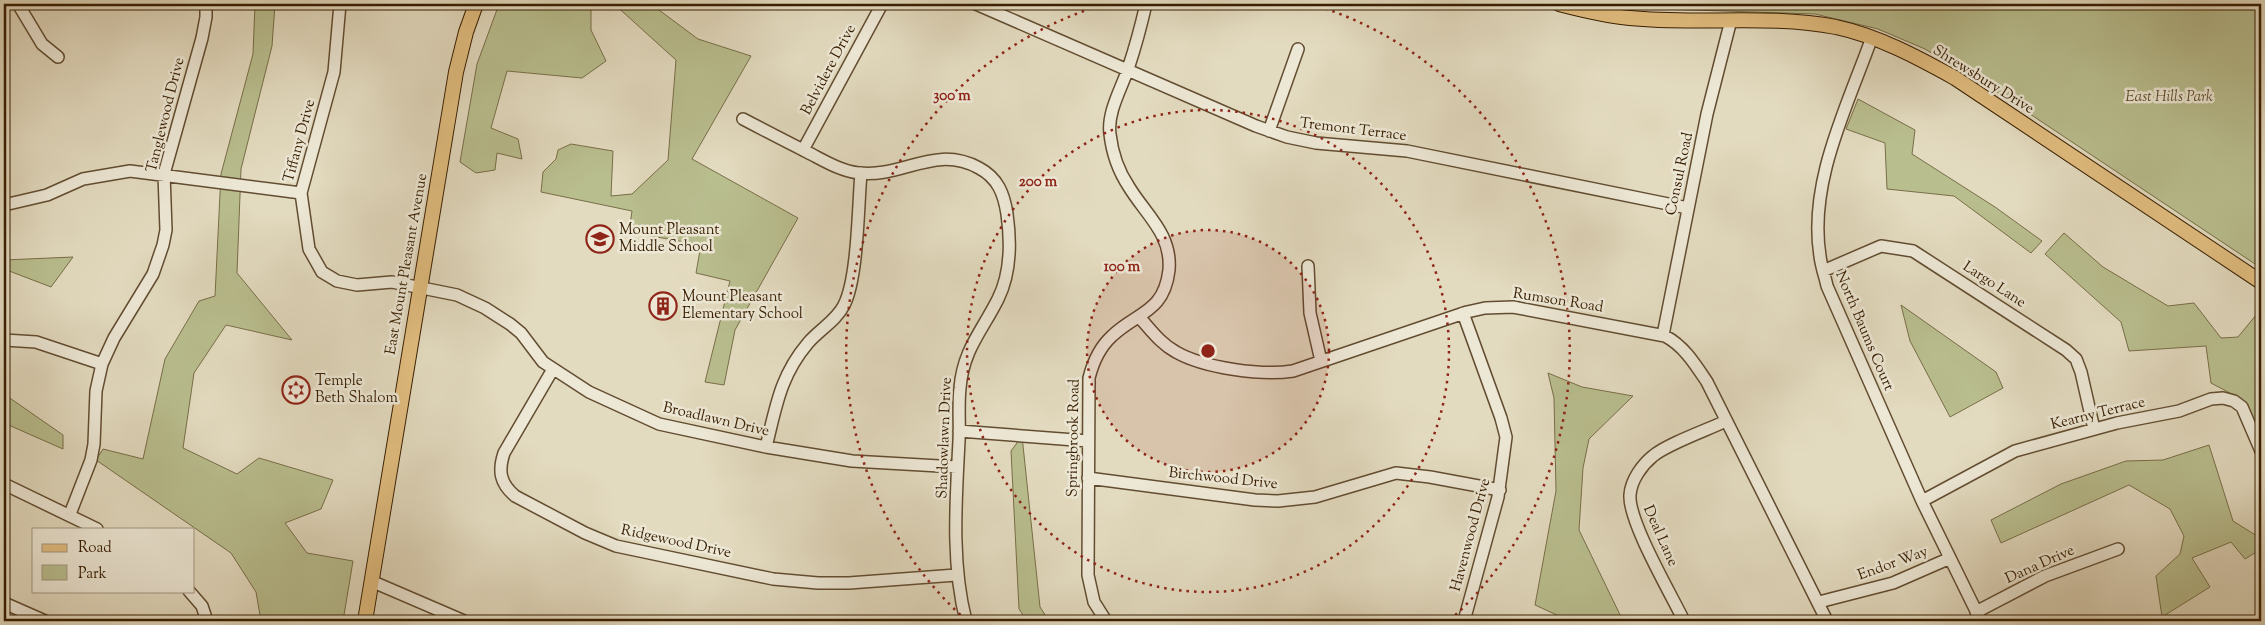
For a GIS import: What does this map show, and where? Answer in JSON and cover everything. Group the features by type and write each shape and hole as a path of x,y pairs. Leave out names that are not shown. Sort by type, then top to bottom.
{"main road":[{"name":"East Mount Pleasant Avenue","path":"365,621 456,72 466,32 476,4"},
{"name":"Shrewsbury Drive","path":"1559,4 1589,12 1630,18 1807,22 1836,27 1872,37 1902,50 1955,78 2261,282"}],"street":[{"path":"18,4 42,44 58,57"},
{"name":"Tanglewood Drive","path":"70,514 91,460 94,444 96,391 102,364 114,338 153,274 163,246 166,230 164,174 202,38 206,17 206,4"},
{"name":"Tiffany Drive","path":"340,4 334,72 302,193 309,249 322,272 337,281 357,284 392,282 419,287"},
{"name":"Belvidere Drive","path":"803,150 882,4"},
{"name":"Tremont Terrace","path":"976,4 1269,131 1287,137 1316,143 1407,151 1688,208"},
{"name":"Springbrook Road","path":"1106,621 1094,602 1090,589 1088,386 1094,362 1101,348 1112,336 1140,318 1150,309 1162,292 1168,272 1169,258 1162,232 1129,187 1112,150 1109,122 1128,70 1146,4"},
{"name":"Consul Road","path":"1663,335 1707,114 1731,20"},
{"name":"North Baums Court","path":"1872,37 1827,168 1818,227 1820,255 1827,286 1948,559 1979,617"},
{"path":"1269,131 1298,49"},
{"name":"Shadowlawn Drive","path":"743,119 840,169 876,174 931,159 946,158 963,161 980,168 999,185 1005,200 1009,230 1008,265 998,299 970,346 963,368 960,388 956,575 966,621"},
{"path":"4,205 47,195 83,179 101,174 130,171 302,193"},
{"path":"766,447 784,378 793,362 809,342 844,305 853,274 861,173"},
{"name":"Largo Lane","path":"1823,271 1881,246 1913,251 2066,350 2076,360 2094,429"},
{"path":"1308,266 1310,313 1321,361"},
{"name":"Broadlawn Drive","path":"419,287 457,295 485,308 521,333 544,362 589,392 659,424 766,447 852,461 958,467"},
{"name":"Rumson Road","path":"1140,318 1164,344 1177,353 1218,365 1268,372 1283,372 1321,361 1463,313 1485,308 1514,307 1663,335 1672,339 1693,360 1827,621"},
{"name":"Havenwood Drive","path":"1463,313 1501,418 1506,437 1500,490 1488,540 1474,578 1464,621"},
{"path":"4,340 36,342 102,364"},
{"name":"Ridgewood Drive","path":"553,368 504,452 500,465 501,478 506,488 515,496 585,533 616,546 773,578 818,583 849,583 956,575"},
{"name":"Kearny Terrace","path":"1922,502 2015,451 2094,429 2179,411 2211,399 2223,398 2234,401 2242,407 2261,452"},
{"name":"Deal Lane","path":"1684,621 1633,518 1630,493 1634,480 1642,466 1654,454 1726,421"},
{"path":"959,431 1088,441"},
{"name":"Birchwood Drive","path":"1088,478 1255,500 1278,501 1315,497 1396,473 1430,477 1500,490"},
{"path":"4,484 70,514 95,528"},
{"name":"Dana Drive","path":"1979,617 2045,576 2118,550"},
{"name":"Endor Way","path":"1818,602 1893,584 1948,559"},
{"path":"371,581 464,621"},
{"path":"190,592 202,606 207,621"},
{"path":"4,603 45,621"}],"green space":[{"path":"255,4 275,4 272,46 241,169 237,273 292,340 226,325 194,373 183,448 237,474 259,458 333,480 321,509 285,523 307,553 353,561 343,621 261,621 256,592 231,553 96,460 103,449 143,459 165,359 199,301 215,296 221,174 253,54"},
{"path":"499,4 591,4 591,30 606,61 582,78 507,71 491,128 518,139 522,159 497,153 495,170 476,173 460,162 477,64"},
{"path":"614,4 651,4 698,39 751,56 692,159 798,218 735,330 724,385 705,382 730,281 696,273 701,245 629,232 632,211 541,192 543,172 556,159 558,150 571,144 613,151 611,196 632,194 668,160 676,60"},
{"name":"East Hills Park","path":"1662,4 2261,4 2261,268 1994,90 1925,49 1878,29 1815,14 1661,9"},
{"path":"1858,99 1915,130 1912,154 1995,207 2042,241 2031,253 1954,196 1887,189 1885,143 1846,129"},
{"path":"2064,233 2103,267 2168,306 2194,303 2221,338 2238,337 2261,309 2261,440 2243,400 2211,383 2206,346 2129,351 2121,322 2045,254"},
{"path":"73,257 51,287 4,269 4,260"},
{"path":"1901,305 1996,372 2003,388 1950,417 1910,341"},
{"path":"1548,373 1582,387 1633,396 1589,439 1583,468 1579,530 1623,621 1570,621 1535,605 1556,491 1554,398"},
{"path":"4,394 63,435 63,449 4,423"},
{"path":"1022,436 1040,607 1049,621 1027,621 1019,609 1011,451"},
{"path":"2209,445 2233,521 2257,536 2261,533 2261,549 2245,559 2231,542 2192,558 2210,587 2162,617 2156,576 2180,554 2184,536 2170,509 2129,485 2001,543 1991,520 2061,484 2126,461 2163,460"}],"place":[{"name":"Mount Pleasant Middle School","path":"600,239"},
{"name":"Mount Pleasant Elementary School","path":"663,306"},
{"name":"Temple Beth Shalom","path":"296,390"}]}
